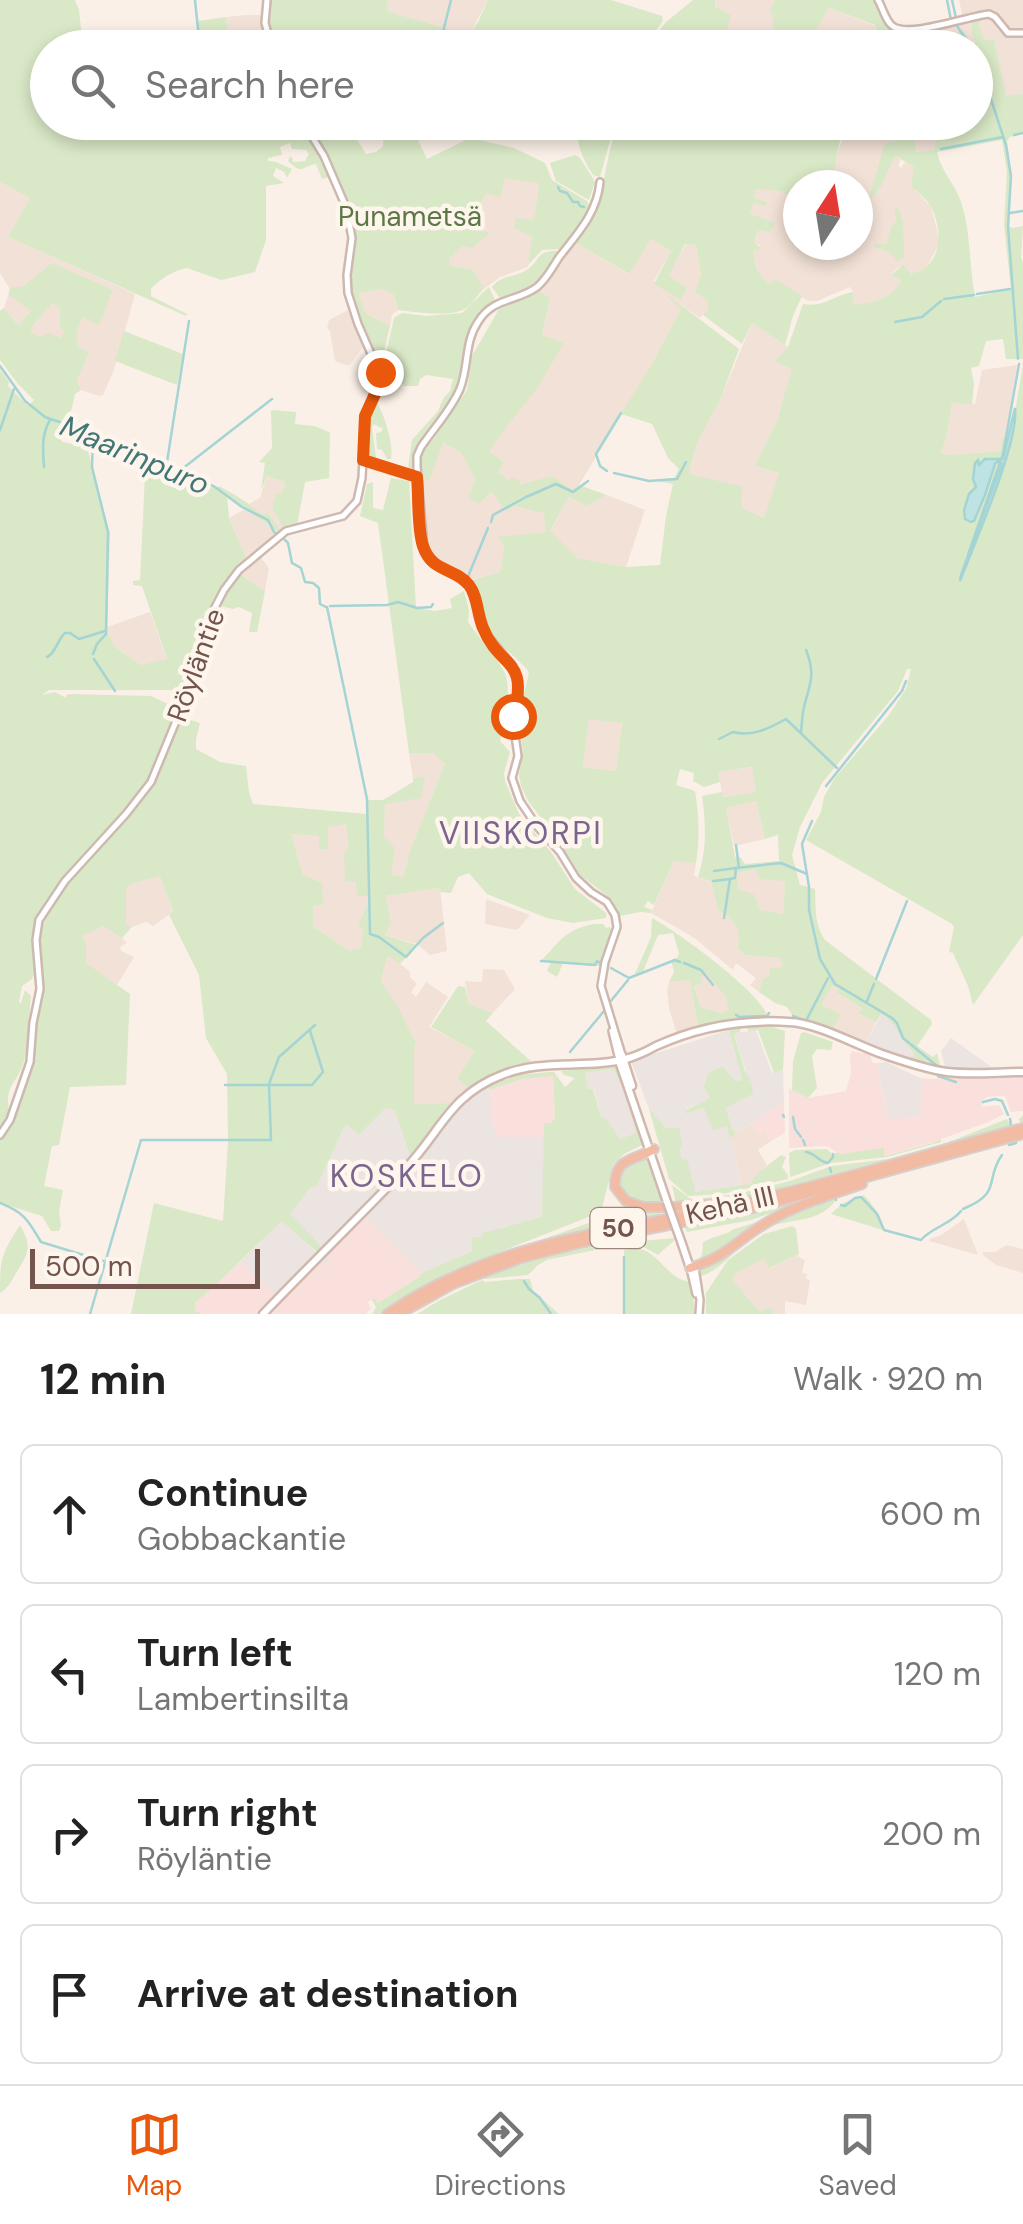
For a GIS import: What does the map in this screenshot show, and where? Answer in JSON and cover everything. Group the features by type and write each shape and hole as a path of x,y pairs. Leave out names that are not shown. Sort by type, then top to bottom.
{"highway":[{"name":"Kehä III","path":"400,1314 453,1284 520,1258 762,1206 1023,1131"},
{"name":"Kehä III","path":"387,1314 450,1278 512,1253 762,1199 1023,1131"},
{"path":"652,1150 624,1163 616,1172 617,1192 631,1204 651,1208 762,1199"},
{"path":"692,1267 722,1256 764,1224 800,1206 908,1166"}],"main road":[{"path":"263,1314 406,1168 448,1112 490,1080 519,1069 621,1058 729,1023 762,1020 801,1024 929,1068 965,1073 1023,1072"},
{"path":"621,1058 692,1267"}],"street":[{"path":"266,0 267,30"},
{"path":"878,0 895,28 930,27 989,14 1008,33 1023,33"},
{"name":"Röyläntie","path":"0,1136 10,1120 30,1062 40,988 36,940 39,920 64,881 151,782 194,674 212,613 231,578 286,531 349,512 358,502 365,416 380,383 380,372 348,293 352,238 346,207 314,140"},
{"path":"592,208 584,227 541,283 500,302 474,328 466,348 461,386 419,451 417,477 424,548 434,564 468,584 486,634 517,677 519,695 513,722 518,756 512,778 520,801 576,878 607,902 615,915 617,926 601,986 621,1058"},
{"path":"363,460 417,477"},
{"path":"692,1267 699,1314"}],"shaded area":[{"path":"388,0 488,0 472,30 452,30 387,11"},
{"path":"715,0 775,0 769,10 773,30 722,30"},
{"path":"959,0 1023,0 1023,94 1006,97 993,30 939,30 964,23"},
{"path":"829,8 875,26 876,30 816,30"},
{"path":"265,15 267,30 228,30 226,17"},
{"path":"842,140 896,140 885,144 883,184 888,166 896,156 901,160 901,168 905,162 914,167 914,189 931,207 937,230 939,243 926,268 910,274 899,267 892,273 901,280 896,289 868,304 853,305 850,287 808,301 776,280 770,286 761,278 754,260 753,251 761,248 754,243 761,230 750,214 752,203 767,202 754,198 756,188 783,193 783,260 873,260 873,170 835,170"},
{"path":"914,140 941,141 934,150 915,152"},
{"path":"505,178 539,182 534,221 515,229 532,235 528,267 500,277 484,289 473,270 449,265 449,259 462,245 489,234 468,227 486,193"},
{"path":"0,182 30,198 8,237 135,294 103,395 81,390 77,380 89,353 77,345 76,331 82,317 113,290 51,263 31,311 18,325 4,308 10,289 0,273"},
{"path":"651,239 671,251 654,281 681,300 687,288 668,277 686,244 696,245 701,274 695,292 708,300 708,309 700,318 668,299 682,308 579,485 572,491 551,476 516,485 497,471 504,462 488,452 564,343 542,336 550,298 538,290 576,243 628,274"},
{"path":"382,289 394,295 398,310 392,315 390,326 365,313 359,293"},
{"path":"53,303 60,308 60,327 65,332 61,338 40,337 31,332 33,325"},
{"path":"352,310 365,344 349,366 335,361 327,328 329,320"},
{"path":"752,323 788,347 793,369 777,421 755,466 779,473 764,518 742,508 740,496 689,474 696,445 721,398"},
{"path":"1017,365 1000,451 941,453 952,402 975,404 982,370"},
{"path":"442,443 461,451 475,479 470,497 487,497 492,492 513,506 544,512 547,532 499,538 506,547 500,572 470,580 441,566 427,547 421,486 423,479 429,480"},
{"path":"267,476 285,482 272,506 286,531 282,533 269,514 261,514 249,504 260,498"},
{"path":"607,495 645,510 626,567 577,558 550,532 569,497 586,506"},
{"path":"247,508 280,535 261,553 269,568 265,591 239,574 248,562 229,518"},
{"path":"150,612 167,660 141,665 115,647 107,627"},
{"path":"589,718 622,722 616,771 583,767"},
{"path":"409,753 433,753 445,764 403,877 391,876 384,837 385,803 424,776 413,778"},
{"path":"753,767 756,792 722,797 719,772"},
{"path":"756,801 765,839 734,846 726,808"},
{"path":"346,824 356,882 368,902 358,926 363,931 361,948 350,952 313,926 313,905 322,905 303,875 291,834 319,836 328,848 328,826"},
{"path":"674,861 696,863 694,876 711,881 718,910 734,921 739,931 738,949 745,955 780,958 783,967 770,978 763,978 759,992 750,985 756,978 736,963 733,970 693,937 651,913"},
{"path":"756,869 785,881 783,914 760,910 739,890 735,873"},
{"path":"160,875 173,912 153,926 146,922 132,927 126,924 126,891 130,884"},
{"path":"440,888 447,951 430,955 417,944 385,935 391,923 386,896"},
{"path":"486,899 530,915 517,930 485,924"},
{"path":"103,926 127,943 120,947 121,951 134,957 117,985 86,963 82,935"},
{"path":"390,955 410,972 417,984 411,992 416,997 426,982 448,997 429,1027 476,1051 457,1078 468,1088 451,1103 414,1104 416,1040 381,983"},
{"path":"483,969 504,970 515,989 493,1013 469,1004 465,981 482,982"},
{"path":"706,972 726,997 730,1009 723,1013 701,1009 694,985 702,982 699,977"},
{"path":"690,980 698,1027 677,1034 667,990 669,982"},
{"path":"831,986 862,1008 860,1015 876,1022 863,1043 832,1031 821,1005"},
{"path":"881,1014 894,1024 914,1052 913,1057 863,1043"},
{"path":"729,1030 742,1080 686,1109 687,1114 704,1108 727,1126 740,1187 694,1192 687,1160 682,1161 666,1128 649,1109 631,1061"},
{"path":"756,1030 772,1073 783,1069 784,1102 736,1134 726,1108 753,1094 734,1033"},
{"path":"951,1038 994,1069 945,1067 941,1051"},
{"path":"852,1051 870,1055 873,1063 879,1063 889,1119 922,1087 920,1078 935,1079 941,1075 1023,1077 1023,1111 1011,1112 1005,1096 987,1097 982,1107 999,1105 1004,1114 930,1143 883,1156 883,1149 840,1154 826,1146 789,1148 789,1088 808,1098 846,1091"},
{"path":"886,1062 920,1078 919,1116 889,1119 878,1071 879,1063"},
{"path":"613,1069 625,1092 637,1133 620,1139 601,1117 594,1089 588,1089 584,1073"},
{"path":"553,1075 555,1118 545,1123 544,1138 497,1138 489,1090 522,1079"},
{"path":"487,1086 497,1138 544,1138 542,1218 503,1227 483,1237 472,1251 422,1273 365,1216 325,1256 329,1261 312,1269 269,1314 259,1314 276,1295 240,1262 283,1220 316,1252 322,1247 289,1214 310,1188 317,1186 347,1124 359,1135 386,1108 395,1111 410,1156 419,1160 455,1111"},
{"path":"784,1102 785,1133 771,1141 765,1131 758,1135 751,1124"},
{"path":"751,1124 758,1135 765,1131 771,1141 758,1150 767,1165 750,1184 740,1187 730,1138"},
{"path":"365,1216 422,1273 419,1277 378,1303 374,1299 368,1302 371,1309 366,1314 269,1314 313,1269 328,1261 324,1257"},
{"path":"964,1219 978,1255 929,1241 941,1235"},
{"path":"1006,1245 1023,1249 1023,1273 996,1265 983,1255"},
{"path":"799,1254 805,1260 802,1273 810,1280 806,1305 785,1301 785,1314 774,1314 771,1307 759,1311 731,1280 735,1273 764,1259 770,1268"},
{"path":"240,1262 277,1295 259,1314 201,1314 195,1310 195,1302"}],"green space":[{"path":"0,0 75,0 79,10 81,30 30,30 30,140 313,140 334,176 322,179 316,164 300,169 293,166 288,161 290,156 293,162 305,161 309,154 292,149 290,143 280,147 282,155 268,158 292,169 287,178 276,168 273,176 284,183 266,186 266,240 255,272 221,280 187,268 151,289 151,296 186,316 8,237 30,198 0,182"},
{"path":"269,0 388,0 387,11 452,30 269,30"},
{"path":"488,0 611,0 662,16 656,30 472,30"},
{"path":"693,0 715,0 716,7 731,15 727,30 660,30"},
{"path":"775,0 873,0 892,30 876,30 875,25 829,8 816,30 773,30 769,10"},
{"path":"226,17 228,30 199,30 198,21"},
{"path":"979,19 980,30 972,30 972,21"},
{"path":"994,39 1006,96 1023,94 1023,134 1007,141 1011,176 1008,226 1023,226 1023,359 1006,359 1003,339 986,341 979,366 971,368 972,404 952,403 941,453 1000,451 1002,438 1011,436 1023,364 1023,935 973,1005 968,986 953,953 949,952 952,924 806,840 834,779 889,715 906,689 911,669 907,669 898,691 822,783 800,827 792,855 800,885 815,889 817,922 825,940 931,1020 917,1046 933,1057 937,1053 940,1065 935,1066 908,1058 914,1052 886,1018 881,1014 876,1022 859,1014 862,1008 832,986 821,1005 840,1014 832,1031 793,1016 787,1007 759,992 763,978 770,977 770,969 783,967 780,958 745,955 738,949 736,925 718,910 711,881 698,877 705,837 702,796 756,792 752,767 719,772 720,782 704,787 693,781 694,773 680,769 676,785 695,791 699,827 696,863 674,861 654,905 648,901 644,907 651,913 620,916 606,895 579,874 521,786 519,718 529,672 493,636 472,580 500,572 505,547 498,537 546,532 544,513 514,506 506,511 492,492 478,504 469,497 475,479 461,452 443,443 429,481 423,479 421,458 467,390 472,356 499,309 538,290 550,298 542,335 564,343 536,390 489,452 504,462 498,472 509,481 512,477 520,485 552,476 572,490 579,485 607,495 586,506 569,497 550,531 577,558 626,567 660,565 673,484 651,480 674,478 679,469 668,458 652,424 621,414 681,309 669,296 739,349 721,398 696,445 689,474 743,487 742,508 764,518 779,473 755,466 777,421 792,369 775,361 788,347 803,304 816,304 853,292 853,305 881,299 893,292 901,280 891,275 903,265 911,274 924,268 936,254 936,219 929,204 911,186 914,167 896,156 873,195 885,143 914,140 916,152 934,150 936,140 993,140","holes":["1002,140 1007,172 1004,225 1011,289 975,297 964,213 937,152","589,719 622,723 616,771 583,767","756,801 765,839 778,835 779,861 745,864 735,857 726,808","756,869 760,879 785,881 783,914 760,910 754,894 739,890 736,873"]},
{"name":"Punametsä","path":"315,140 355,140 366,154 383,146 383,140 418,140 427,159 466,140 514,148 545,163 552,180 587,201 590,211 567,244 561,249 542,250 528,265 532,236 514,228 516,218 534,220 539,183 505,178 500,197 486,193 469,226 490,233 472,248 462,246 449,259 449,265 473,270 484,288 466,308 442,314 398,310 394,295 382,289 359,293 365,313 390,326 381,364 352,299 349,281 353,229 349,207"},
{"path":"579,140 610,140 600,177 593,175"},
{"path":"613,140 840,140 836,170 783,170 783,193 756,189 754,198 767,202 766,206 753,203 750,214 775,223 770,232 757,232 754,243 762,248 753,251 758,270 770,285 775,279 802,296 785,345 752,323 742,344 703,315 708,301 695,292 701,274 696,245 685,244 669,276 687,288 681,300 654,284 671,251 651,239 629,274 576,243 592,220"},
{"path":"575,155 595,182 589,200 556,181 550,163"},
{"path":"898,208 903,222 904,258 898,261 888,251 874,247 875,243 886,245 897,220 894,209"},
{"path":"557,251 559,255 536,283 503,299 492,287 523,272 541,255"},
{"path":"52,263 113,290 99,325 82,317 77,331 77,345 89,353 77,380 81,390 75,394 61,439 87,447 110,533 107,632 115,647 141,665 167,659 142,586 133,585 133,581 140,580 146,454 219,486 261,514 269,514 280,530 227,495 229,518 247,560 212,601 185,690 49,690 42,695 55,692 66,698 71,694 151,696 168,704 176,695 181,698 151,777 50,897 35,922 34,974 22,986 19,1002 25,990 31,996 27,1045 10,1091 10,1114 0,1130 0,370 8,386 28,406 34,400 0,360 0,311 4,308 18,325 31,311 9,295 10,288 24,286","holes":["53,303 60,308 60,327 64,332 61,338 49,333 40,337 31,332"]},
{"path":"489,287 496,302 473,323 461,381 421,443 415,473 368,459 367,415 383,377 394,318 402,313 462,313","holes":["426,375 453,379 438,411 412,440 408,468 376,458 374,424 383,429 376,433 377,449 391,459 388,429 376,402 387,382 400,379 404,386 418,386"]},
{"path":"124,331 183,354 177,385 115,361"},
{"path":"273,410 296,412 295,424 314,426 330,434 329,478 305,482 297,525 284,529 272,507 285,482 267,476 261,490 265,463 259,462 272,448"},
{"path":"391,478 409,481 416,608 452,608 450,599 464,591 468,622 506,676 508,700 500,741 510,752 505,781 519,814 575,889 606,913 606,918 573,923 547,918 487,894 469,873 458,877 451,893 439,888 386,896 391,923 385,935 417,945 400,964 389,956 381,982 416,1040 414,1104 451,1103 410,1156 395,1111 386,1108 359,1135 347,1125 344,1127 317,1186 310,1188 290,1214 322,1247 317,1252 282,1221 195,1302 195,1310 201,1314 131,1314 154,1203 223,1221 227,1074 206,1038 199,975 169,915 173,911 160,876 130,884 126,891 126,924 132,927 122,938 103,926 82,936 86,963 130,994 126,1085 70,1087 59,1145 52,1146 44,1186 63,1190 59,1231 51,1231 42,1216 0,1203 0,1139 12,1121 33,1063 43,988 40,933 58,894 143,797 160,767 184,707 185,718 200,723 196,749 220,762 246,766 253,804 366,814 368,800 383,800 413,782 413,778 425,776 421,798 385,804 384,837 395,848 391,875 403,877 445,764 433,753 409,753 378,523 360,516 367,484 373,482 373,508 383,510","holes":["346,824 349,848 344,853 345,881 356,882 357,896 367,896 368,902 358,926 363,931 361,948 349,951 313,926 313,905 323,905 322,883 303,875 291,834 319,836 319,849 328,849 328,827"]},
{"path":"239,574 265,591 257,632 249,632 252,613 239,607 220,606"},
{"path":"652,918 697,948 734,978 767,1016 739,1017 698,1027 690,980 669,982 674,972 671,960 679,953 673,933 658,935 642,974 634,976 651,937","holes":["706,973 726,997 729,1009 723,1013 701,1008 694,986 703,982 700,977"]},
{"path":"593,924 603,924 611,930 600,966 563,963 557,977 547,971 551,962 541,961 558,942"},
{"path":"458,986 465,987 469,1004 493,1013 486,1021 533,1063 509,1068 468,1088 457,1078 475,1051 431,1027"},
{"path":"770,1026 785,1031 783,1069 774,1073 758,1030 745,1027"},
{"path":"741,1027 734,1034 753,1094 726,1108 736,1134 730,1138 727,1126 713,1130 704,1108 686,1114 686,1110 710,1098 704,1087 709,1072 723,1067 735,1081 742,1080 729,1030"},
{"path":"804,1032 833,1042 831,1050 817,1049 812,1056 817,1088 808,1098 792,1090 793,1061"},
{"path":"618,1066 629,1106 613,1069 585,1073 588,1089 593,1089 601,1117 620,1139 636,1133 631,1113 636,1114 646,1143 624,1154 613,1165 601,1212 452,1271 380,1314 372,1314 376,1307 374,1298 378,1303 422,1273 472,1251 472,1237 542,1217 544,1123 555,1118 553,1076 522,1079 489,1090 488,1087 517,1075 554,1072 565,1087 575,1078 561,1071"},
{"path":"649,1109 666,1128 679,1128 679,1152 682,1160 687,1159 695,1192 750,1184 781,1155 786,1157 782,1167 788,1179 722,1194 688,1196 669,1179"},
{"path":"1023,1115 1023,1124 763,1193 721,1201 676,1203 672,1185 692,1200 742,1193 832,1166 888,1159 946,1143 1007,1119 1011,1126 1020,1123"},
{"path":"941,1139 887,1157 831,1163 790,1177 789,1153 795,1150 827,1149 833,1155 884,1148 884,1156"},
{"path":"643,1157 666,1205 636,1202 619,1188 616,1180 624,1165"},
{"path":"850,1186 751,1220 687,1232 685,1227 754,1212"},
{"path":"864,1195 880,1216 883,1230 831,1214 843,1203"},
{"path":"837,1199 821,1213 756,1234 718,1267 701,1276 700,1269 760,1229"},
{"path":"657,1212 666,1216 532,1243 606,1217"},
{"path":"771,1218 722,1253 698,1262 703,1242"},
{"path":"20,1225 27,1239 26,1255 0,1293 3,1258"},
{"path":"792,1226 796,1229 799,1254 769,1268 764,1259 736,1273 732,1280 759,1311 771,1307 774,1314 706,1314 706,1293 728,1260 764,1234"},
{"path":"677,1238 658,1255 640,1245 609,1247 547,1260 528,1275 483,1278 555,1254"},
{"path":"636,1248 651,1254 676,1277 692,1282 695,1314 624,1314 624,1250"},
{"path":"530,1279 533,1291 559,1314 417,1314 482,1280"}],"water":[{"path":"1015,408 1003,468 960,581 1002,464 995,464 971,522 965,519 964,510 976,487 975,463 1003,459"}],"waterway":[{"path":"195,0 198,30"},
{"path":"444,30 451,0"},
{"path":"947,0 951,20"},
{"path":"952,0 956,18"},
{"path":"957,26 960,30"},
{"path":"993,106 1011,176 1008,227 1018,359"},
{"path":"1014,135 1023,133"},
{"path":"993,139 1003,137"},
{"path":"941,149 988,140"},
{"path":"558,187 584,207"},
{"path":"1010,213 1023,211"},
{"path":"977,294 1010,289"},
{"path":"944,299 974,295"},
{"path":"895,322 922,317 941,301"},
{"path":"167,462 189,321"},
{"path":"968,555 1003,454 1019,364"},
{"name":"Maarinpuro","path":"0,366 25,401 45,417 182,469 268,520 278,534"},
{"path":"0,430 14,389"},
{"path":"182,469 272,399"},
{"path":"607,471 600,466 596,454 621,413"},
{"path":"44,467 44,437 50,420"},
{"path":"93,433 92,467 108,532 106,634 93,654"},
{"path":"614,473 649,481 677,479 686,462"},
{"path":"491,522 493,515 556,484 573,492 588,481"},
{"path":"467,579 488,528"},
{"name":"Maarinpuro","path":"282,537 288,543 292,563 301,568 305,582 319,588 320,604 326,607"},
{"path":"330,606 398,602 417,608 433,604"},
{"path":"327,607 367,799 370,934 406,957 443,923"},
{"path":"47,657 65,633 79,639 105,631"},
{"path":"801,732 811,679 806,650"},
{"path":"94,659 115,691"},
{"path":"826,786 906,681"},
{"path":"719,739 733,732 760,731 786,719 837,768"},
{"path":"812,821 802,844 809,910 820,959 835,984 892,1018 903,1038 935,1066"},
{"path":"736,845 739,868"},
{"path":"724,918 730,879 735,878 736,868 781,863 807,874"},
{"path":"714,871 736,868"},
{"path":"713,881 730,879"},
{"path":"876,979 907,901"},
{"path":"611,968 629,978 675,960 680,962"},
{"path":"541,961 600,963"},
{"path":"684,963 701,970 713,985"},
{"path":"793,1016 806,1021 828,978"},
{"path":"610,1002 628,980"},
{"path":"867,1001 874,984"},
{"path":"570,1052 604,1011"},
{"path":"736,1015 769,1013"},
{"path":"90,1314 141,1140 271,1140 269,1084 279,1057 315,1025"},
{"path":"225,1085 312,1085 323,1072 310,1031"},
{"path":"938,1076 956,1082"},
{"path":"983,1102 1002,1101 1008,1115"},
{"path":"793,1117 801,1137"},
{"path":"1010,1119 1011,1125"},
{"path":"803,1140 805,1145"},
{"path":"1009,1145 1016,1143"},
{"path":"806,1152 828,1163 833,1154"},
{"path":"963,1209 988,1191 1002,1155"},
{"path":"830,1168 831,1172"},
{"path":"841,1205 861,1197 877,1214 884,1230 921,1240 961,1211"},
{"path":"0,1203 25,1218 41,1242 103,1261"},
{"path":"624,1257 624,1314"},
{"path":"524,1281 551,1314"}],"district":[{"name":"VIISKORPI","path":"521,833"},
{"name":"KOSKELO","path":"407,1176"}],"route":[{"path":"380,372 377,392 365,416 363,460 417,477 424,548 434,564 468,584 486,634 511,664 519,688 513,716"}]}
